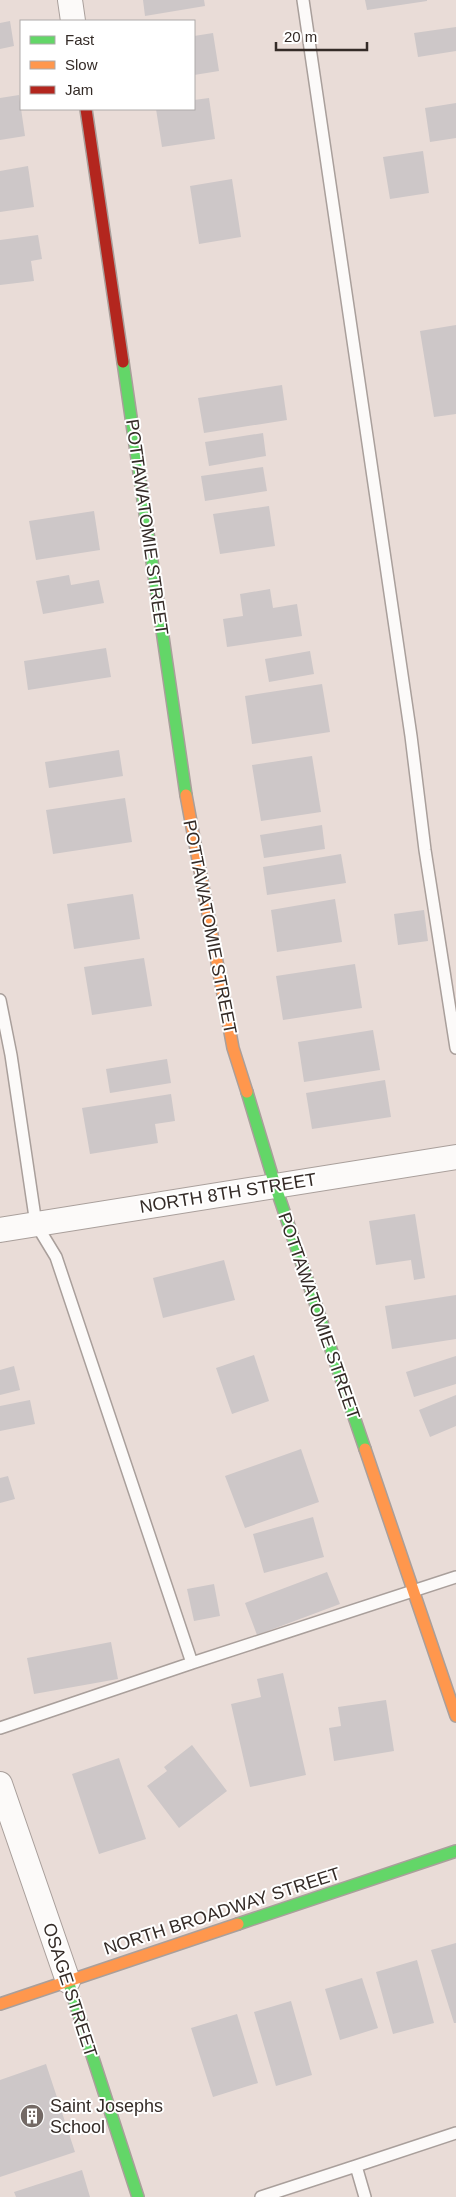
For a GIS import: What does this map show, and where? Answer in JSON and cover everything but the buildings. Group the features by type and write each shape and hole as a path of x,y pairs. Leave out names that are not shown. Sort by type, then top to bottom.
{"street":[{"path":"70,0 73,20"},
{"name":"POTTAWATOMIE STREET","path":"86,110 190,822 233,1048 275,1185 456,1716"},
{"name":"NORTH 8TH STREET","path":"0,1230 456,1157"},
{"name":"OSAGE STREET","path":"0,1784 68,1981 138,2197"},
{"name":"NORTH BROADWAY STREET","path":"0,2004 456,1851"}],"lane":[{"path":"303,0 408,717 425,850 456,1048"},
{"path":"0,1000 11,1055 36,1224 56,1257 192,1663"},
{"path":"0,1728 192,1663 456,1578"},
{"path":"262,2197 456,2133"},
{"path":"356,2166 365,2197"}],"traffic: fast":[{"path":"123,362 186,795"},
{"path":"247,1092 275,1185 365,1449"},
{"path":"238,1924 456,1851"},
{"path":"68,1981 138,2197"}],"traffic: slow":[{"path":"186,795 233,1048 247,1092"},
{"path":"365,1449 456,1716"},
{"path":"0,2004 238,1924"}],"traffic: jam":[{"path":"86,110 123,362"}],"place":[{"name":"Saint Josephs School","path":"32,2116"}]}
